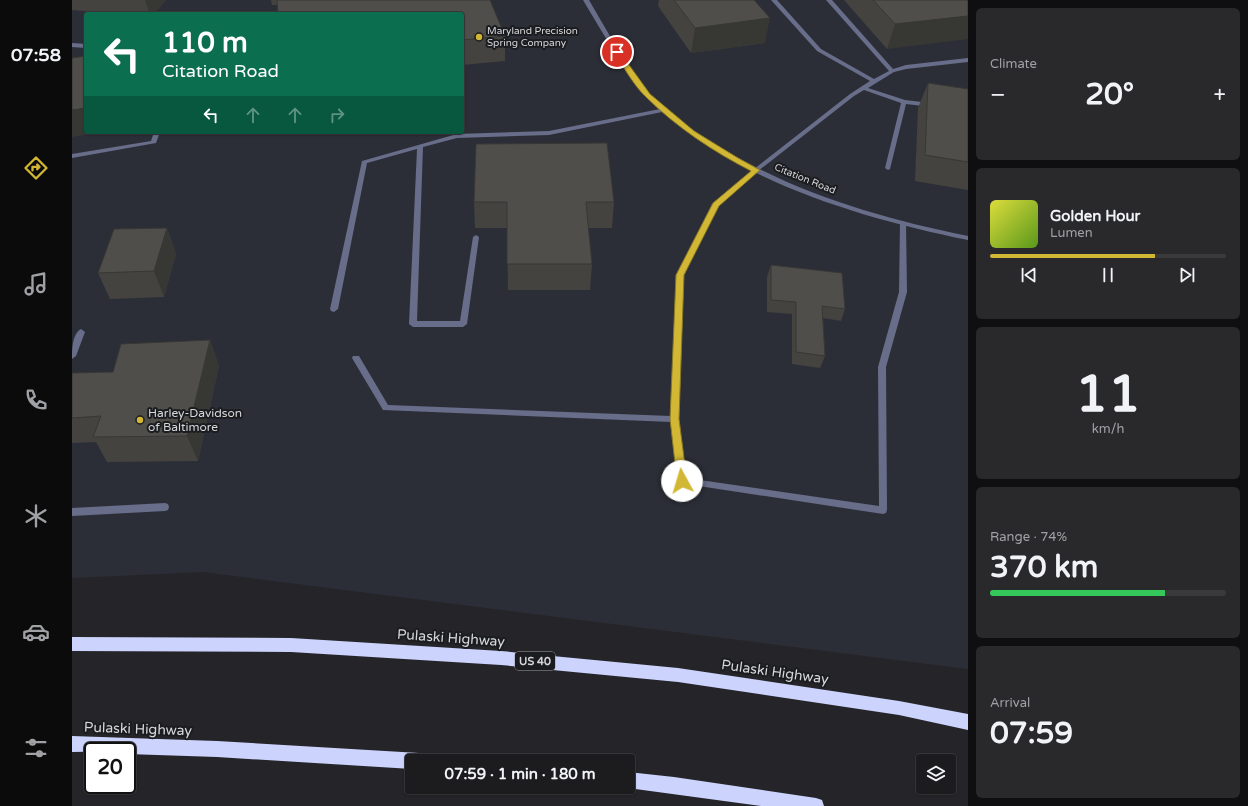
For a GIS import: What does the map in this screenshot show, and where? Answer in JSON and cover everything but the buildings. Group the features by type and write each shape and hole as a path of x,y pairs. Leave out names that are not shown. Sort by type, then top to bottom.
{"highway":[{"name":"Pulaski Highway","path":"72,644 291,645 501,658 678,676 899,708 968,722"},
{"name":"Pulaski Highway","path":"72,744 217,749 405,760"},
{"path":"635,781 816,806"}],"street":[{"name":"Citation Road","path":"586,0 617,52 647,95 691,132 735,160 783,183 840,204 903,223 968,238"},
{"path":"774,0 819,50 874,81"},
{"path":"829,0 892,71"},
{"path":"72,44 84,46"},
{"path":"903,223 903,292 882,367 883,510 682,481 675,419 680,275 716,204 756,170 874,81 892,71 906,67 968,60"},
{"path":"863,88 904,102 939,106"},
{"path":"888,168 904,102"},
{"path":"334,309 364,162 457,136 549,133 665,110"},
{"path":"72,156 154,142 157,134"},
{"path":"420,146 413,324 463,324 476,237"},
{"path":"72,356 80,332"},
{"path":"356,358 386,408 675,419"},
{"path":"72,512 165,507"}],"shaded area":[{"path":"72,0 968,0 968,669 203,572 72,578"}],"place":[{"name":"Maryland Precision Spring Company","path":"479,37"},
{"name":"Harley-Davidson of Baltimore","path":"140,420"}],"route":[{"path":"617,52 647,95 691,132 735,160 756,170 716,204 680,275 675,419 682,481"}]}
